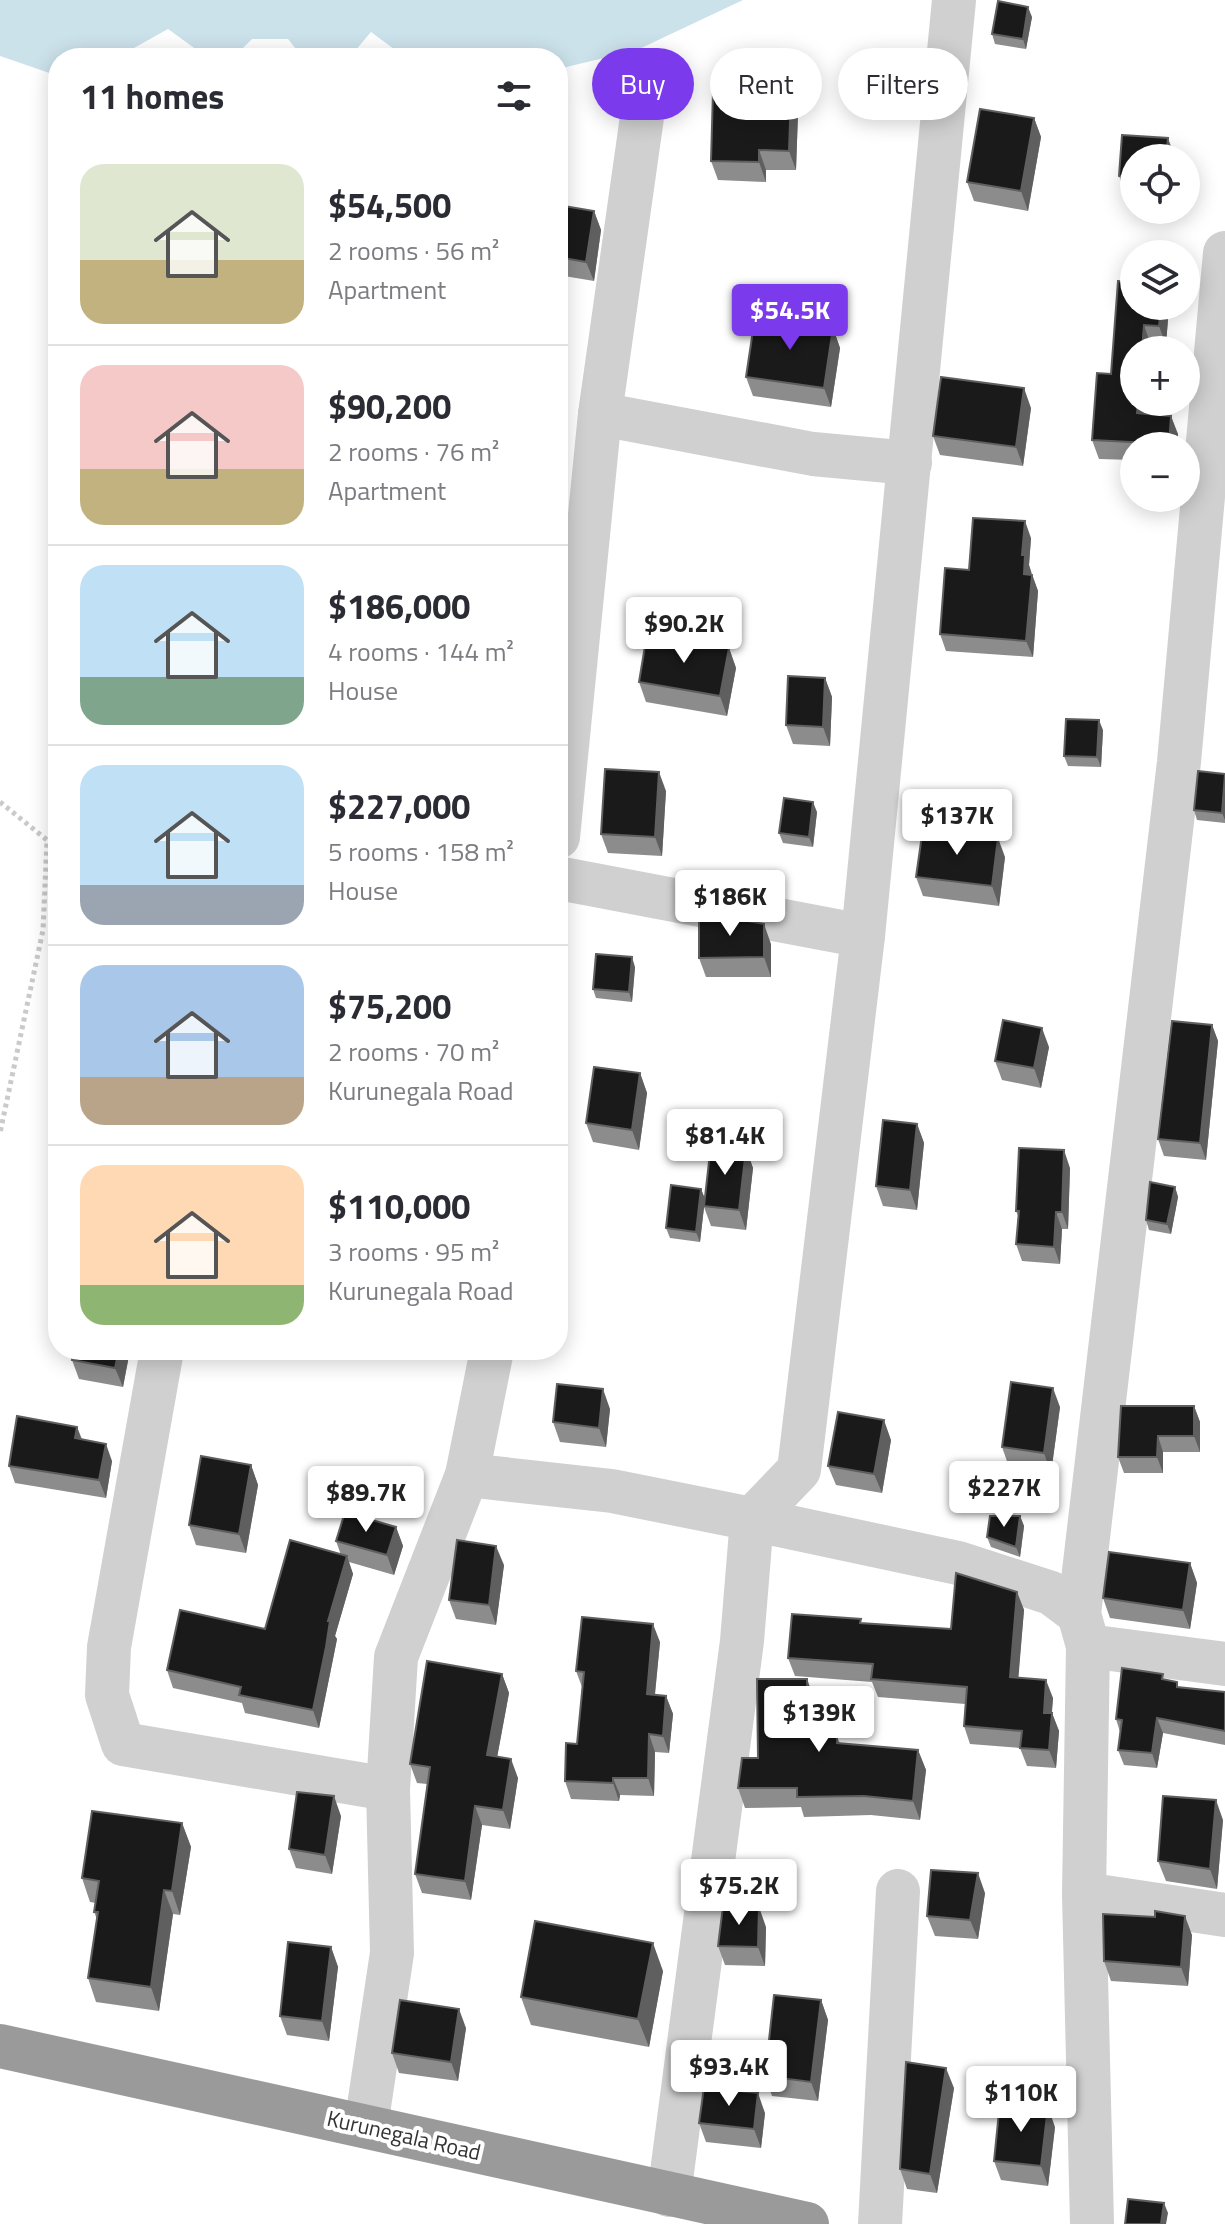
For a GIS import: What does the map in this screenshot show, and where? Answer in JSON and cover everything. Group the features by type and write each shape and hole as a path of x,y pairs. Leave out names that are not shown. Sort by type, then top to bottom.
{"highway":[{"name":"Kurunegala Road","path":"0,2046 807,2224"}],"street":[{"path":"669,2195 742,1641 752,1519 799,1470 863,936 954,0"},
{"path":"568,736 600,414 642,120"},
{"path":"1092,2224 1084,1894 1083,1630 1179,762 1225,253"},
{"path":"600,414 813,454 910,463"},
{"path":"568,880 863,936"},
{"path":"160,1360 109,1647 107,1695 123,1744 388,1789"},
{"path":"366,2126 392,1953 388,1789 396,1657 467,1475 490,1360"},
{"path":"467,1475 612,1491 958,1563 1051,1593 1083,1630 1225,1664"},
{"path":"880,2224 898,1891"},
{"path":"1084,1894 1225,1915"}],"path":[{"path":"0,802 47,840 43,930 0,1133"}],"water":[{"path":"0,0 743,0 641,48 592,48 592,61 568,67 568,48 393,48 371,32 357,48 295,48 288,39 252,39 243,48 194,48 168,29 134,48 48,48 48,73 0,56"}],"building":[{"path":"998,1 1028,7 1023,39 992,34"},
{"path":"980,109 1034,118 1021,191 967,182"},
{"path":"712,120 790,120 789,151 759,150 759,162 711,161"},
{"path":"1122,135 1168,138 1167,144 1121,144"},
{"path":"568,207 594,211 586,262 568,259"},
{"path":"1120,281 1120,320 1160,320 1159,326 1144,325 1143,336 1120,336 1120,416 1171,416 1170,432 1120,432 1120,441 1092,440 1097,373 1111,374"},
{"path":"755,317 833,328 824,388 746,377"},
{"path":"941,377 1024,388 1016,447 933,436"},
{"path":"973,518 1025,521 1024,574 1032,575 1026,641 940,634 945,568 969,570"},
{"path":"647,634 729,648 720,696 639,682"},
{"path":"788,676 825,678 823,727 786,725"},
{"path":"1066,719 1099,720 1097,757 1064,756"},
{"path":"605,769 659,772 655,837 601,834"},
{"path":"1198,771 1225,774 1222,813 1194,810"},
{"path":"784,798 813,802 809,837 779,833"},
{"path":"923,828 998,838 992,886 916,877"},
{"path":"699,914 764,924 764,957 699,958"},
{"path":"596,954 632,957 629,992 593,989"},
{"path":"1003,1020 1042,1028 1034,1068 995,1061"},
{"path":"1172,1021 1212,1025 1200,1143 1158,1139"},
{"path":"594,1067 640,1073 632,1130 586,1123"},
{"path":"883,1120 917,1124 910,1190 876,1186"},
{"path":"711,1144 746,1149 739,1210 704,1206"},
{"path":"1019,1148 1064,1150 1062,1212 1056,1212 1054,1247 1016,1244"},
{"path":"1150,1182 1175,1187 1167,1224 1146,1220"},
{"path":"671,1185 701,1189 696,1232 666,1228"},
{"path":"72,1360 117,1360 115,1368"},
{"path":"1011,1382 1053,1388 1044,1453 1002,1447"},
{"path":"557,1384 603,1389 599,1428 553,1422"},
{"path":"1121,1406 1194,1406 1194,1436 1158,1436 1157,1457 1118,1457"},
{"path":"838,1412 884,1420 874,1474 828,1466"},
{"path":"17,1416 77,1427 75,1438 106,1444 99,1480 9,1466"},
{"path":"201,1456 251,1465 239,1534 189,1525"},
{"path":"345,1512 396,1527 387,1555 336,1541"},
{"path":"990,1516 1020,1516 1016,1547 987,1537"},
{"path":"290,1540 347,1556 328,1621 313,1710 239,1695 241,1687 167,1670 180,1610 265,1629"},
{"path":"457,1540 496,1546 489,1605 449,1600"},
{"path":"1109,1552 1190,1563 1183,1610 1103,1598"},
{"path":"956,1573 1017,1592 1010,1677 1046,1680 1044,1713 1052,1713 1049,1750 1020,1748 1022,1731 964,1726 967,1687 871,1679 873,1664 788,1658 792,1614 861,1619 860,1623 951,1629"},
{"path":"582,1617 653,1624 647,1694 666,1696 663,1736 649,1734 648,1778 613,1778 613,1783 565,1781 566,1743 577,1744 584,1672 576,1671"},
{"path":"427,1661 502,1674 487,1755 511,1759 503,1810 475,1806 465,1881 415,1874 430,1767 410,1764"},
{"path":"1122,1668 1163,1674 1162,1679 1177,1682 1177,1687 1225,1692 1225,1731 1157,1718 1152,1753 1118,1750 1122,1720 1116,1719"},
{"path":"757,1679 807,1679 808,1737 837,1737 837,1743 918,1750 913,1801 864,1796 797,1797 797,1788 738,1788 742,1758 758,1758"},
{"path":"297,1792 334,1796 325,1855 289,1849"},
{"path":"1163,1796 1216,1800 1210,1869 1158,1861"},
{"path":"92,1811 182,1823 172,1891 164,1890 151,1987 88,1978 98,1912 94,1912 99,1881 82,1878"},
{"path":"931,1870 978,1873 970,1920 927,1916"},
{"path":"723,1906 759,1907 758,1947 718,1946"},
{"path":"1155,1911 1185,1916 1181,1967 1104,1961 1103,1914 1155,1917"},
{"path":"535,1921 653,1943 638,2019 521,1997"},
{"path":"288,1942 331,1947 322,2021 280,2016"},
{"path":"774,1995 821,2000 811,2082 765,2076"},
{"path":"400,2000 459,2009 451,2062 392,2053"},
{"path":"906,2062 946,2068 930,2174 900,2169"},
{"path":"704,2087 758,2093 754,2129 699,2123"},
{"path":"1000,2102 1048,2107 1041,2166 994,2161"},
{"path":"1128,2199 1164,2203 1161,2224 1125,2224"}]}
